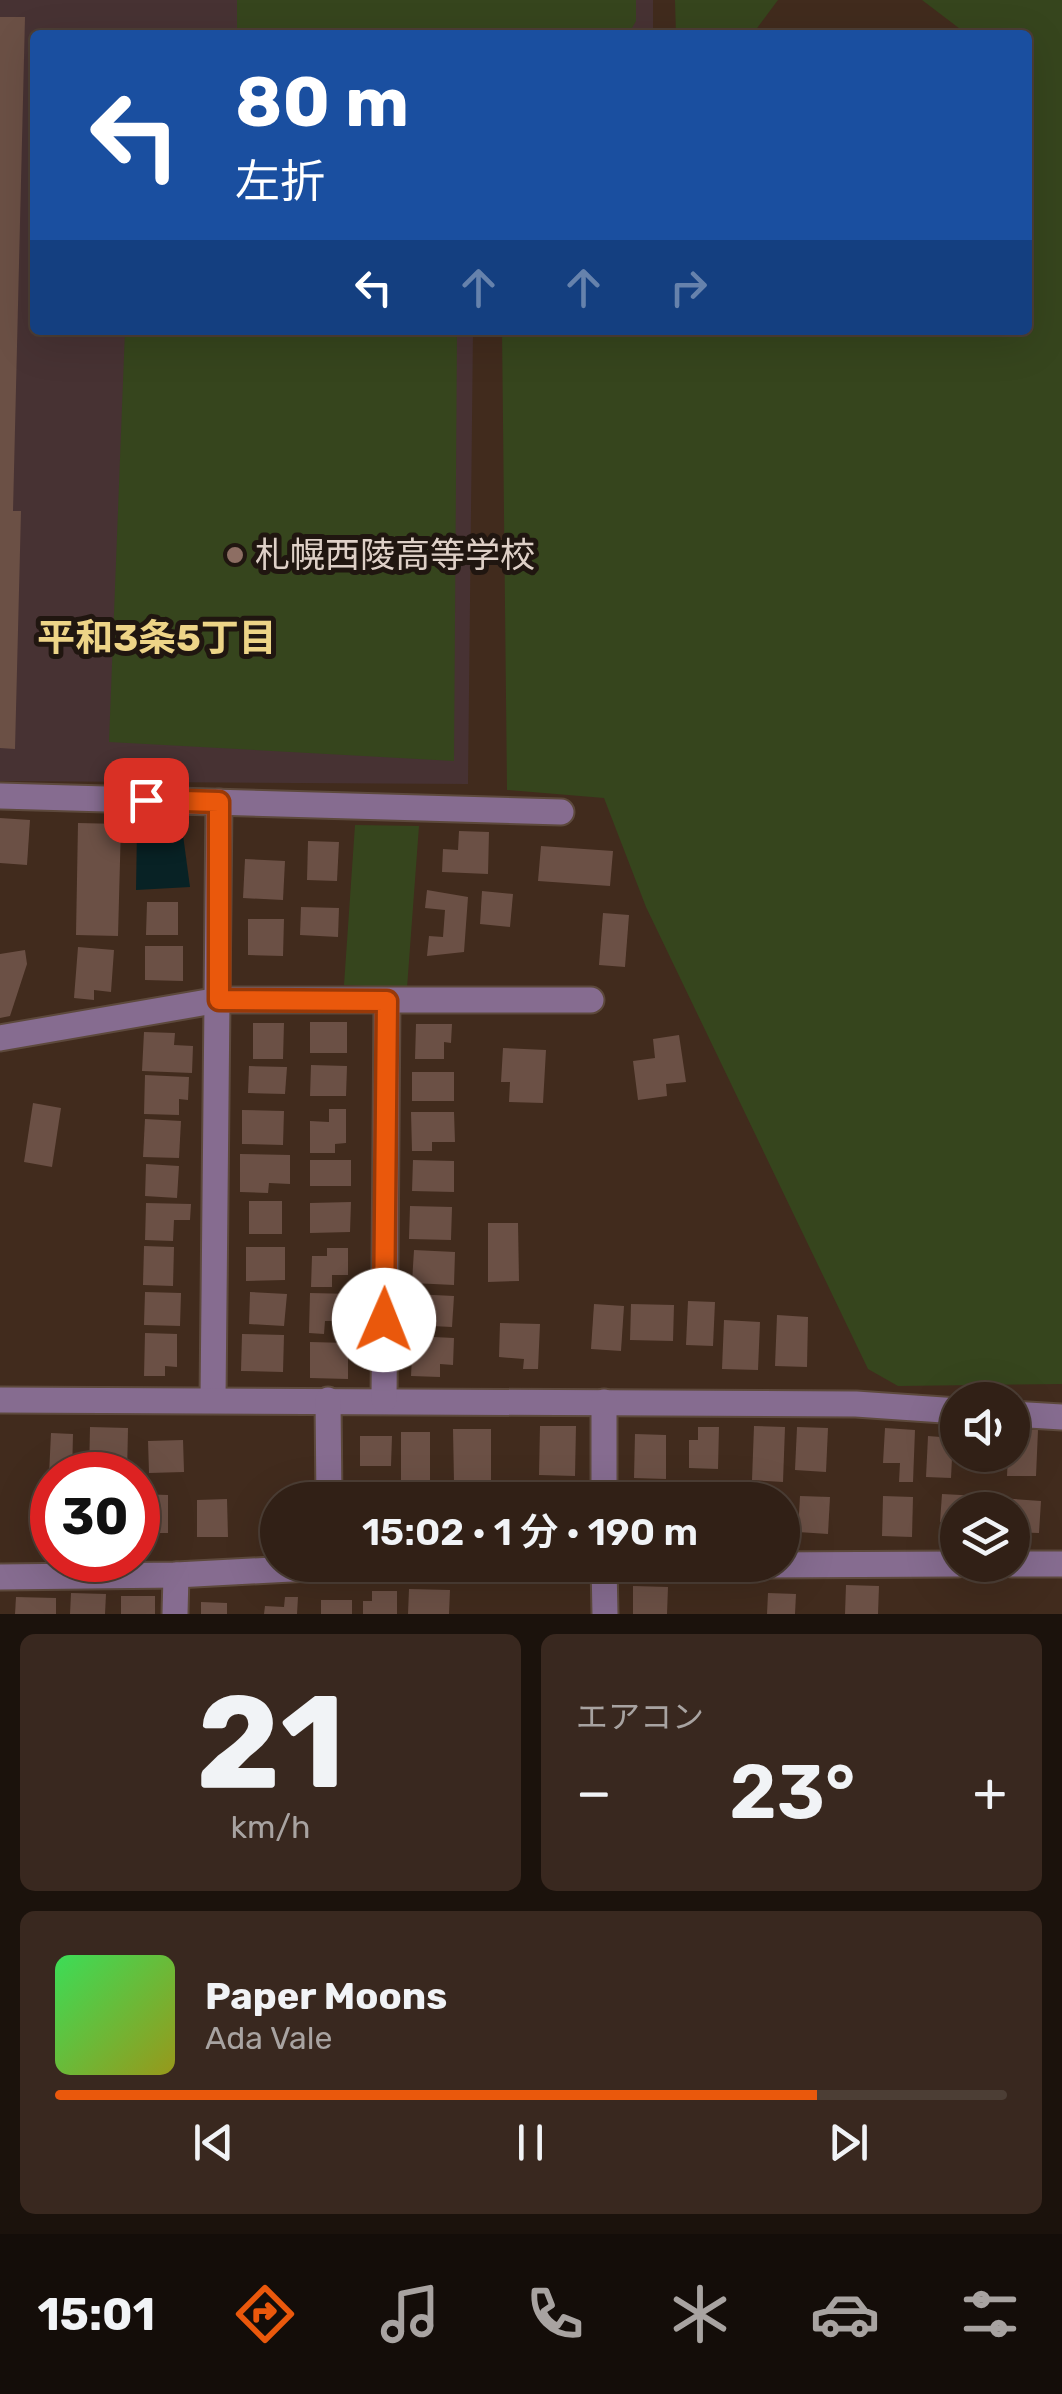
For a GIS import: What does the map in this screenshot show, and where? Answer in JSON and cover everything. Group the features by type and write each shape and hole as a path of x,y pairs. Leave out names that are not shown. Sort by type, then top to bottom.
{"street":[{"path":"0,796 561,812"},
{"path":"212,1399 219,802"},
{"path":"0,1038 219,1000 591,1000"},
{"path":"384,1400 387,1001"},
{"path":"0,1400 856,1404 940,1410"},
{"path":"328,1400 329,1482"},
{"path":"604,1402 604,1482"},
{"path":"1030,1415 1062,1418"},
{"path":"800,1565 940,1564"},
{"path":"1030,1564 1062,1564"},
{"path":"0,1576 260,1570"},
{"path":"175,1614 176,1575"},
{"path":"604,1582 605,1614"}],"shaded area":[{"name":"札幌西陵高等学校","path":"0,0 653,0 653,30 30,30 30,335 473,335 468,784 0,781"}],"green space":[{"path":"237,0 636,0 636,21 631,30 237,30"},
{"path":"675,0 778,0 756,30 676,30"},
{"path":"922,0 1062,0 1062,1384 940,1382 940,1385 898,1386 868,1369 646,907 604,798 507,790 502,335 1032,335 1032,30 961,30"},
{"path":"125,335 457,335 454,761 109,742"},
{"path":"355,825 419,826 407,988 344,985"}],"water":[{"path":"137,829 176,830 183,835 190,887 136,890"}],"building":[{"path":"0,17 25,17 13,511 21,511 15,749 0,748"},
{"path":"0,818 30,820 27,865 0,863"},
{"path":"78,823 121,824 118,936 76,935"},
{"path":"459,831 489,832 488,874 442,872 443,849 458,850"},
{"path":"308,841 339,842 337,881 307,880"},
{"path":"541,846 613,851 610,886 538,881"},
{"path":"245,859 285,861 283,900 243,898"},
{"path":"427,890 468,897 464,952 427,956 429,936 443,937 445,910 425,908"},
{"path":"482,891 513,894 510,927 480,924"},
{"path":"147,902 178,902 178,935 146,935"},
{"path":"301,907 339,908 338,937 300,935"},
{"path":"603,913 629,915 625,967 599,965"},
{"path":"248,919 284,919 283,956 248,955"},
{"path":"145,946 183,946 183,981 145,980"},
{"path":"78,947 114,950 111,992 94,990 94,1000 74,998"},
{"path":"25,950 27,964 10,1016 0,1018 0,954"},
{"path":"310,1022 347,1022 347,1053 310,1053"},
{"path":"253,1023 284,1023 283,1059 253,1059"},
{"path":"416,1024 452,1024 451,1043 444,1042 444,1059 415,1059"},
{"path":"144,1032 175,1033 174,1045 193,1046 192,1073 142,1071"},
{"path":"679,1035 686,1082 666,1084 667,1096 638,1100 633,1061 655,1058 653,1039"},
{"path":"503,1048 546,1050 543,1103 509,1102 510,1082 501,1082"},
{"path":"311,1065 347,1066 346,1096 310,1096"},
{"path":"249,1066 287,1067 285,1094 248,1093"},
{"path":"412,1072 454,1072 454,1101 412,1101"},
{"path":"145,1075 189,1077 188,1100 179,1099 179,1115 144,1114"},
{"path":"33,1103 61,1108 52,1167 24,1162"},
{"path":"329,1109 346,1109 346,1143 335,1144 335,1153 310,1153 310,1121 329,1122"},
{"path":"242,1110 284,1111 283,1145 242,1144"},
{"path":"411,1112 454,1112 455,1142 432,1142 432,1151 412,1151"},
{"path":"145,1119 181,1121 179,1158 143,1157"},
{"path":"240,1154 290,1155 290,1184 269,1183 268,1193 240,1192"},
{"path":"310,1160 351,1160 351,1186 310,1186"},
{"path":"413,1160 454,1161 454,1192 412,1191"},
{"path":"146,1164 179,1166 177,1198 145,1196"},
{"path":"249,1201 282,1201 282,1234 249,1234"},
{"path":"351,1202 350,1232 310,1233 310,1203"},
{"path":"146,1203 191,1204 190,1220 174,1220 173,1241 145,1240"},
{"path":"410,1206 452,1207 451,1240 409,1239"},
{"path":"488,1223 518,1223 519,1281 488,1282"},
{"path":"144,1246 174,1247 173,1286 143,1285"},
{"path":"246,1247 285,1247 285,1280 246,1281"},
{"path":"327,1248 348,1248 348,1275 332,1275 332,1287 311,1287 312,1256 327,1256"},
{"path":"414,1250 455,1252 454,1285 412,1283"},
{"path":"145,1292 181,1293 180,1326 144,1325"},
{"path":"250,1292 287,1294 284,1326 249,1324"},
{"path":"310,1293 352,1294 352,1321 325,1321 324,1334 309,1333"},
{"path":"413,1294 454,1296 452,1327 411,1325"},
{"path":"688,1301 715,1302 713,1346 686,1345"},
{"path":"594,1304 624,1306 621,1351 591,1349"},
{"path":"631,1304 674,1305 673,1341 630,1340"},
{"path":"777,1315 808,1317 807,1367 775,1366"},
{"path":"724,1320 760,1322 758,1370 722,1369"},
{"path":"500,1323 540,1324 538,1369 523,1369 524,1359 499,1357"},
{"path":"145,1333 177,1334 177,1367 165,1366 165,1376 144,1376"},
{"path":"242,1334 284,1335 283,1372 241,1371"},
{"path":"413,1336 454,1338 453,1365 440,1364 440,1377 411,1376"},
{"path":"310,1342 348,1343 348,1379 310,1378"},
{"path":"540,1426 576,1426 575,1476 539,1475"},
{"path":"754,1426 785,1427 783,1482 752,1480"},
{"path":"90,1427 128,1428 127,1452 89,1452"},
{"path":"698,1427 719,1427 718,1469 689,1468 689,1440 698,1440"},
{"path":"797,1427 828,1428 826,1472 795,1470"},
{"path":"885,1428 915,1430 913,1482 899,1482 900,1463 883,1463"},
{"path":"453,1429 491,1429 491,1482 454,1482"},
{"path":"1030,1430 1038,1430 1036,1476 1007,1476 1007,1472 1030,1472"},
{"path":"401,1432 430,1432 430,1482 401,1482"},
{"path":"51,1433 73,1434 73,1452 50,1452"},
{"path":"635,1434 666,1435 666,1479 634,1478"},
{"path":"360,1436 392,1436 391,1466 360,1466"},
{"path":"928,1436 940,1437 940,1472 951,1472 951,1478 926,1477"},
{"path":"183,1440 184,1472 160,1473 160,1452 148,1452 148,1441"},
{"path":"160,1495 168,1495 168,1533 160,1533"},
{"path":"800,1496 830,1497 828,1534 800,1532"},
{"path":"883,1496 913,1497 912,1537 882,1536"},
{"path":"227,1499 228,1537 197,1537 197,1500"},
{"path":"1030,1500 1041,1501 1039,1533 1030,1533"},
{"path":"846,1585 879,1586 878,1614 845,1614"},
{"path":"633,1586 668,1587 667,1614 633,1614"},
{"path":"409,1589 450,1590 449,1614 408,1614"},
{"path":"372,1591 397,1591 397,1614 363,1614 363,1601 372,1601"},
{"path":"71,1593 106,1594 105,1614 70,1614"},
{"path":"768,1593 796,1594 795,1614 767,1614"},
{"path":"121,1596 155,1596 155,1614 121,1614"},
{"path":"16,1597 56,1598 56,1614 15,1614"},
{"path":"285,1597 298,1597 297,1614 264,1614 265,1606 284,1607"},
{"path":"321,1600 352,1600 352,1614 321,1614"},
{"path":"201,1602 227,1603 227,1614 201,1614"}],"place":[{"name":"札幌西陵高等学校","path":"235,555"}],"district":[{"name":"平和3条5丁目","path":"157,638"}],"route":[{"path":"146,800 219,802 219,1000 387,1001 384,1320"}]}
